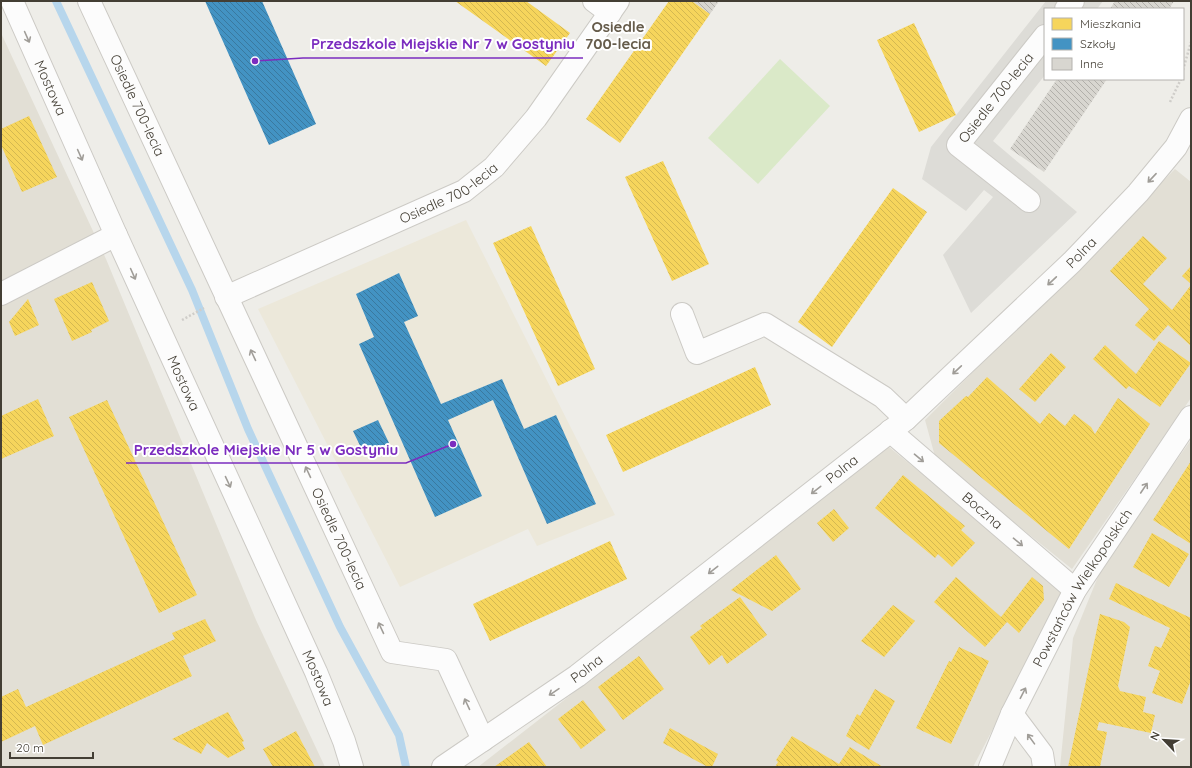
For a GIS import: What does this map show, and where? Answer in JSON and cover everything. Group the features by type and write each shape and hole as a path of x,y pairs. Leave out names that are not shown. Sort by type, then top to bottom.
{"street":[{"name":"Mostowa","path":"12,1 116,235 316,672 344,741 352,767"},
{"name":"Osiedle 700-lecia","path":"88,1 218,301 392,652 446,660 483,740"},
{"name":"Osiedle 700-lecia","path":"218,301 464,191 494,167 536,118 607,5"},
{"name":"Osiedle 700-lecia","path":"1029,201 958,145 1044,37"},
{"name":"Polna","path":"443,767 577,676 898,425 1072,262 1158,170 1184,152 1191,119"},
{"path":"1,294 116,235"},
{"name":"Boczna","path":"682,314 697,353 765,324 883,397 898,425 1075,590"},
{"name":"Powstańców Wielkopolskich","path":"990,767 1012,714 1075,590 1191,417"},
{"path":"1012,714 1042,754 1044,767"}],"path":[{"path":"1184,66 1191,42"},
{"path":"183,319 218,301"}],"shaded area":[{"path":"1046,1 1103,1 1098,8 1044,8 1044,76 993,141 1077,212 971,313 943,255 993,197 984,190 966,211 922,179 931,147"},
{"path":"1,33 106,259 256,620 325,767 1,767"},
{"path":"1175,169 1191,182 1191,398 1072,569 936,460 925,420"},
{"path":"466,220 615,515 537,546 528,529 400,587 258,309"},
{"path":"1191,440 1191,767 1060,767 1073,638 1104,562"},
{"path":"889,447 1065,591 973,767 478,767"}],"green space":[{"path":"780,59 830,106 758,184 708,138"}],"building: Mieszkania":[{"path":"455,1 526,1 570,33 546,66"},
{"path":"669,1 692,1 710,14 620,143 586,119"},
{"path":"914,23 956,115 919,132 877,40"},
{"path":"29,116 57,177 22,192 1,145 1,129"},
{"path":"663,161 709,264 672,281 625,177"},
{"path":"893,188 927,212 832,347 798,322"},
{"path":"531,226 595,369 558,386 493,243"},
{"path":"1143,236 1167,258 1143,284 1172,310 1191,285 1191,346 1168,325 1154,341 1135,325 1149,309 1110,271"},
{"path":"1191,266 1191,284 1182,276"},
{"path":"92,282 109,321 91,330 92,332 72,341 54,299"},
{"path":"28,299 39,325 15,336 9,322"},
{"path":"1159,341 1191,363 1160,407 1129,386 1126,389 1093,359 1105,345 1136,374"},
{"path":"1051,353 1066,367 1035,402 1019,389"},
{"path":"755,367 771,405 623,472 606,435"},
{"path":"987,377 1040,424 1049,413 1065,426 1074,414 1091,427 1095,434 1118,398 1150,424 1069,549 939,443 939,421 966,396 968,397"},
{"path":"38,399 54,436 1,459 1,416"},
{"path":"107,400 197,595 159,613 69,417"},
{"path":"1191,461 1191,544 1153,520"},
{"path":"903,475 965,526 961,530 975,543 952,567 938,554 935,558 875,508"},
{"path":"834,509 849,528 833,542 817,523"},
{"path":"1152,533 1189,554 1169,587 1133,567"},
{"path":"610,541 627,579 490,641 473,604"},
{"path":"776,555 801,589 772,611 731,590"},
{"path":"956,577 1001,617 1032,577 1043,586 1044,600 1019,633 1007,622 985,647 934,602"},
{"path":"1116,583 1191,618 1191,680 1182,704 1152,693 1160,671 1148,666 1155,646 1161,648 1170,628 1109,599"},
{"path":"740,597 767,635 727,664 722,655 709,665 690,637 702,628 700,626"},
{"path":"893,605 915,621 884,657 861,641"},
{"path":"1100,614 1124,622 1130,627 1118,686 1120,691 1146,697 1143,712 1155,715 1151,733 1099,722 1097,730 1107,732 1100,767 1068,767"},
{"path":"205,619 216,641 183,656 192,676 43,745 35,726 1,742 1,697 18,689 26,707 175,639 172,633"},
{"path":"959,647 989,661 951,744 916,728 949,661 951,662"},
{"path":"639,656 664,689 623,720 598,687"},
{"path":"875,689 895,701 869,750 846,736 857,714 860,716"},
{"path":"583,700 606,730 581,749 558,719"},
{"path":"228,712 244,741 242,742 245,749 228,758 207,743 201,754 172,739"},
{"path":"670,728 718,754 712,767 708,767 663,743"},
{"path":"296,731 315,767 273,767 263,749"},
{"path":"792,736 839,764 850,747 883,767 775,767 778,762 776,760"},
{"path":"529,742 547,767 494,767"}],"building: Szkoły":[{"path":"205,1 262,1 316,124 269,145"},
{"path":"399,273 418,316 404,322 441,404 502,379 524,429 556,415 596,504 547,524 493,400 448,420 482,496 435,517 359,344 374,337 356,294"},
{"path":"378,420 389,443 364,454 353,431"}],"building: Inne":[{"path":"692,1 719,1 710,14"},
{"path":"1115,1 1174,1 1170,8 1111,8"},
{"path":"1056,80 1106,80 1044,172 1010,149"}],"waterway":[{"path":"56,1 192,290 248,429 340,627 399,735 406,767"}],"place":[{"name":"Przedszkole Miejskie Nr 7 w Gostyniu","path":"255,61"},
{"name":"Przedszkole Miejskie Nr 5 w Gostyniu","path":"453,444"}],"district":[{"name":"Osiedle 700-lecia","path":"618,36"}]}
